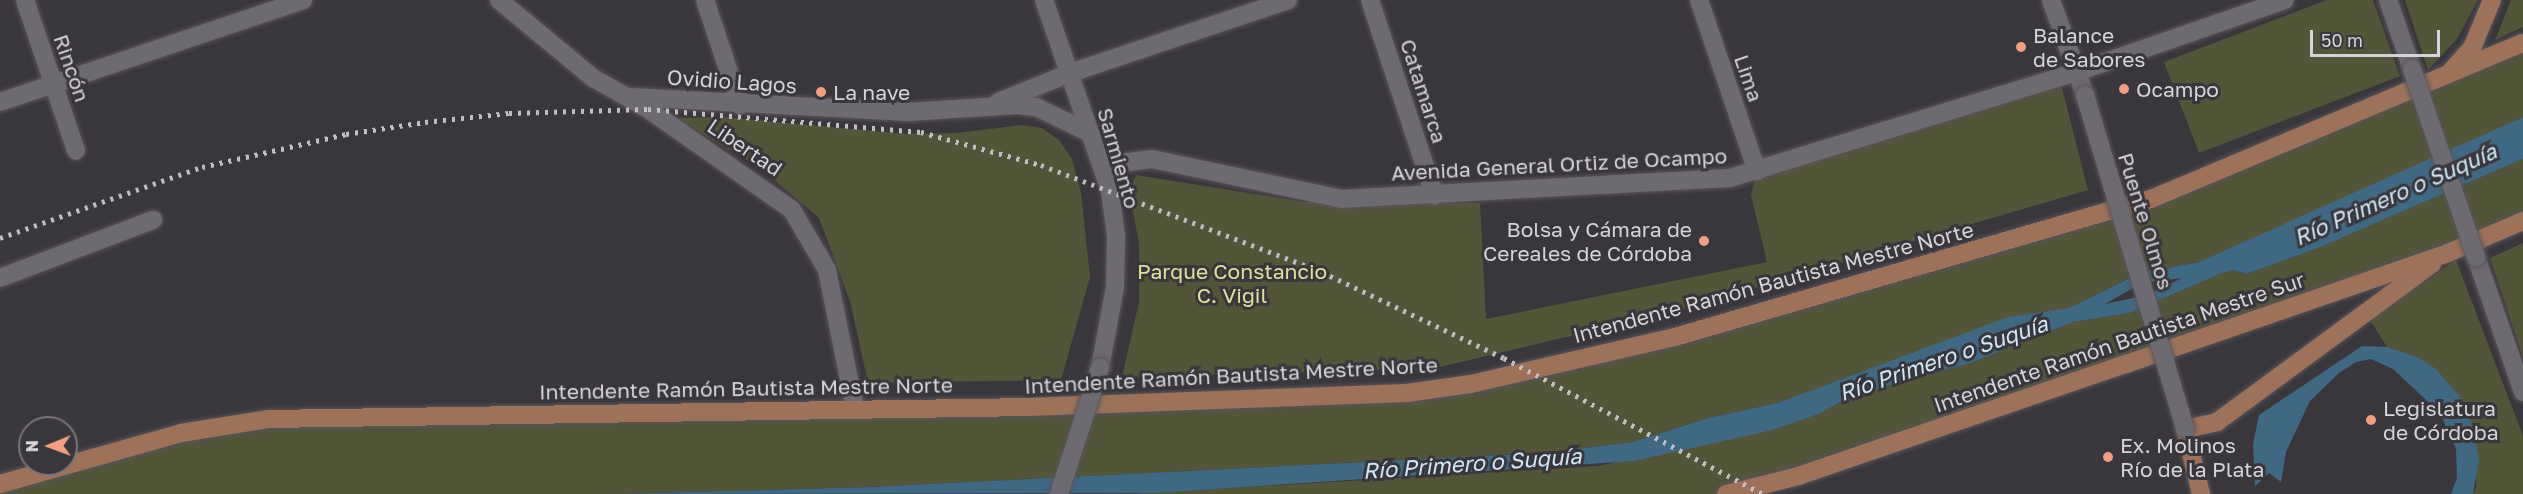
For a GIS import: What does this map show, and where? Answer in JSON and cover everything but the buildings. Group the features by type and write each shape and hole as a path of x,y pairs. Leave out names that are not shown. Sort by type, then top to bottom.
{"main road":[{"path":"2446,76 2472,48 2492,0"},
{"name":"Intendente Ramón Bautista Mestre Norte","path":"0,484 181,434 268,419 855,409 1407,393 1471,384 1676,337 2151,199 2523,43"},
{"name":"Intendente Ramón Bautista Mestre Sur","path":"1726,494 1798,476 2448,253 2523,221"},
{"path":"2201,494 2185,429 2217,422 2448,253"}],"street":[{"name":"Rincón","path":"25,0 76,151"},
{"path":"0,102 303,0"},
{"name":"Libertad","path":"499,0 620,96 648,109 792,210 827,270 855,409"},
{"path":"705,0 740,105"},
{"name":"Sarmiento","path":"1044,0 1105,174 1116,236 1116,287 1100,368 1059,494"},
{"name":"Ovidio Lagos","path":"985,107 1070,73 1288,0"},
{"name":"Catamarca","path":"1370,0 1435,196"},
{"name":"Lima","path":"1699,0 1757,171"},
{"name":"Puente Olmos","path":"2051,0 2085,95 2185,429"},
{"name":"Avenida General Ortiz de Ocampo","path":"1105,174 1120,163 1152,159 1341,199 1707,181 1757,171 2077,72 2284,0"},
{"path":"2388,0 2523,392"},
{"path":"2085,95 2086,76 2098,65"},
{"path":"2047,80 2070,83 2085,95"},
{"name":"Ovidio Lagos","path":"620,96 740,105 908,112 985,107 1036,107 1090,133"},
{"path":"0,278 153,220"}],"green space":[{"path":"2327,0 2373,0 2400,76 2199,153 2164,62"},
{"path":"2405,0 2478,0 2457,39 2428,70"},
{"path":"2511,0 2523,0 2523,27 2495,40"},
{"path":"2523,43 2523,117 2250,241 2199,262 2139,273 2069,308 1896,359 1777,403 1708,418 1633,442 1543,453 869,487 616,494 0,494 0,484 30,476 78,476 78,463 228,424 1028,407 1471,384 2151,199"},
{"name":"Parque Constancio C. Vigil","path":"2060,80 2088,190 1669,313 1431,369 1122,377 1139,302 1139,244 1129,191 1136,175 1304,202 1480,203 1486,319 1767,262 1751,195 1757,171"},
{"path":"722,117 907,134 957,133 1022,125 1042,128 1059,140 1072,159 1081,193 1090,277 1061,380 868,383 850,301 819,218 760,168 676,118"},
{"path":"2523,159 2523,221 1726,494 1131,494 1598,466 1773,430 1819,414 1851,396 1971,363 2073,322 2130,313 2222,273 2234,270 2246,274 2321,247"},
{"path":"2523,243 2523,357 2490,258"},
{"path":"2456,260 2523,436 2523,494 2473,494 2476,487 2476,436 2461,398 2436,370 2418,357 2387,347 2370,320"}],"water":[{"name":"Río Primero o Suquía","path":"2523,117 2523,159 2321,247 2246,274 2234,270 2222,273 2130,313 2073,322 1971,363 1851,396 1819,414 1773,430 1634,461 1156,493 616,494 869,487 1543,453 1633,442 1708,418 1777,403 2008,317 2069,308 2140,273 2199,262","holes":["2182,278 2147,295 2105,304 2142,283"]},
{"path":"2362,346 2387,347 2418,357 2436,369 2461,398 2470,417 2479,458 2473,494 2451,494 2457,478 2456,449 2440,413 2393,369 2371,359 2356,362 2339,373 2310,401 2286,452 2281,482 2269,473 2255,486 2253,444 2259,415"}],"railway":[{"path":"0,238 202,167 346,134 425,122 509,113 648,109 921,132 1041,165 1322,272 1504,358 1763,494"}],"place":[{"name":"Balance de Sabores","path":"2021,47"},
{"name":"Ocampo","path":"2124,89"},
{"name":"La nave","path":"821,92"},
{"name":"Bolsa y Cámara de Cereales de Córdoba","path":"1704,241"},
{"name":"Legislatura de Córdoba","path":"2371,420"},
{"name":"Ex. Molinos Río de la Plata","path":"2108,457"}]}
